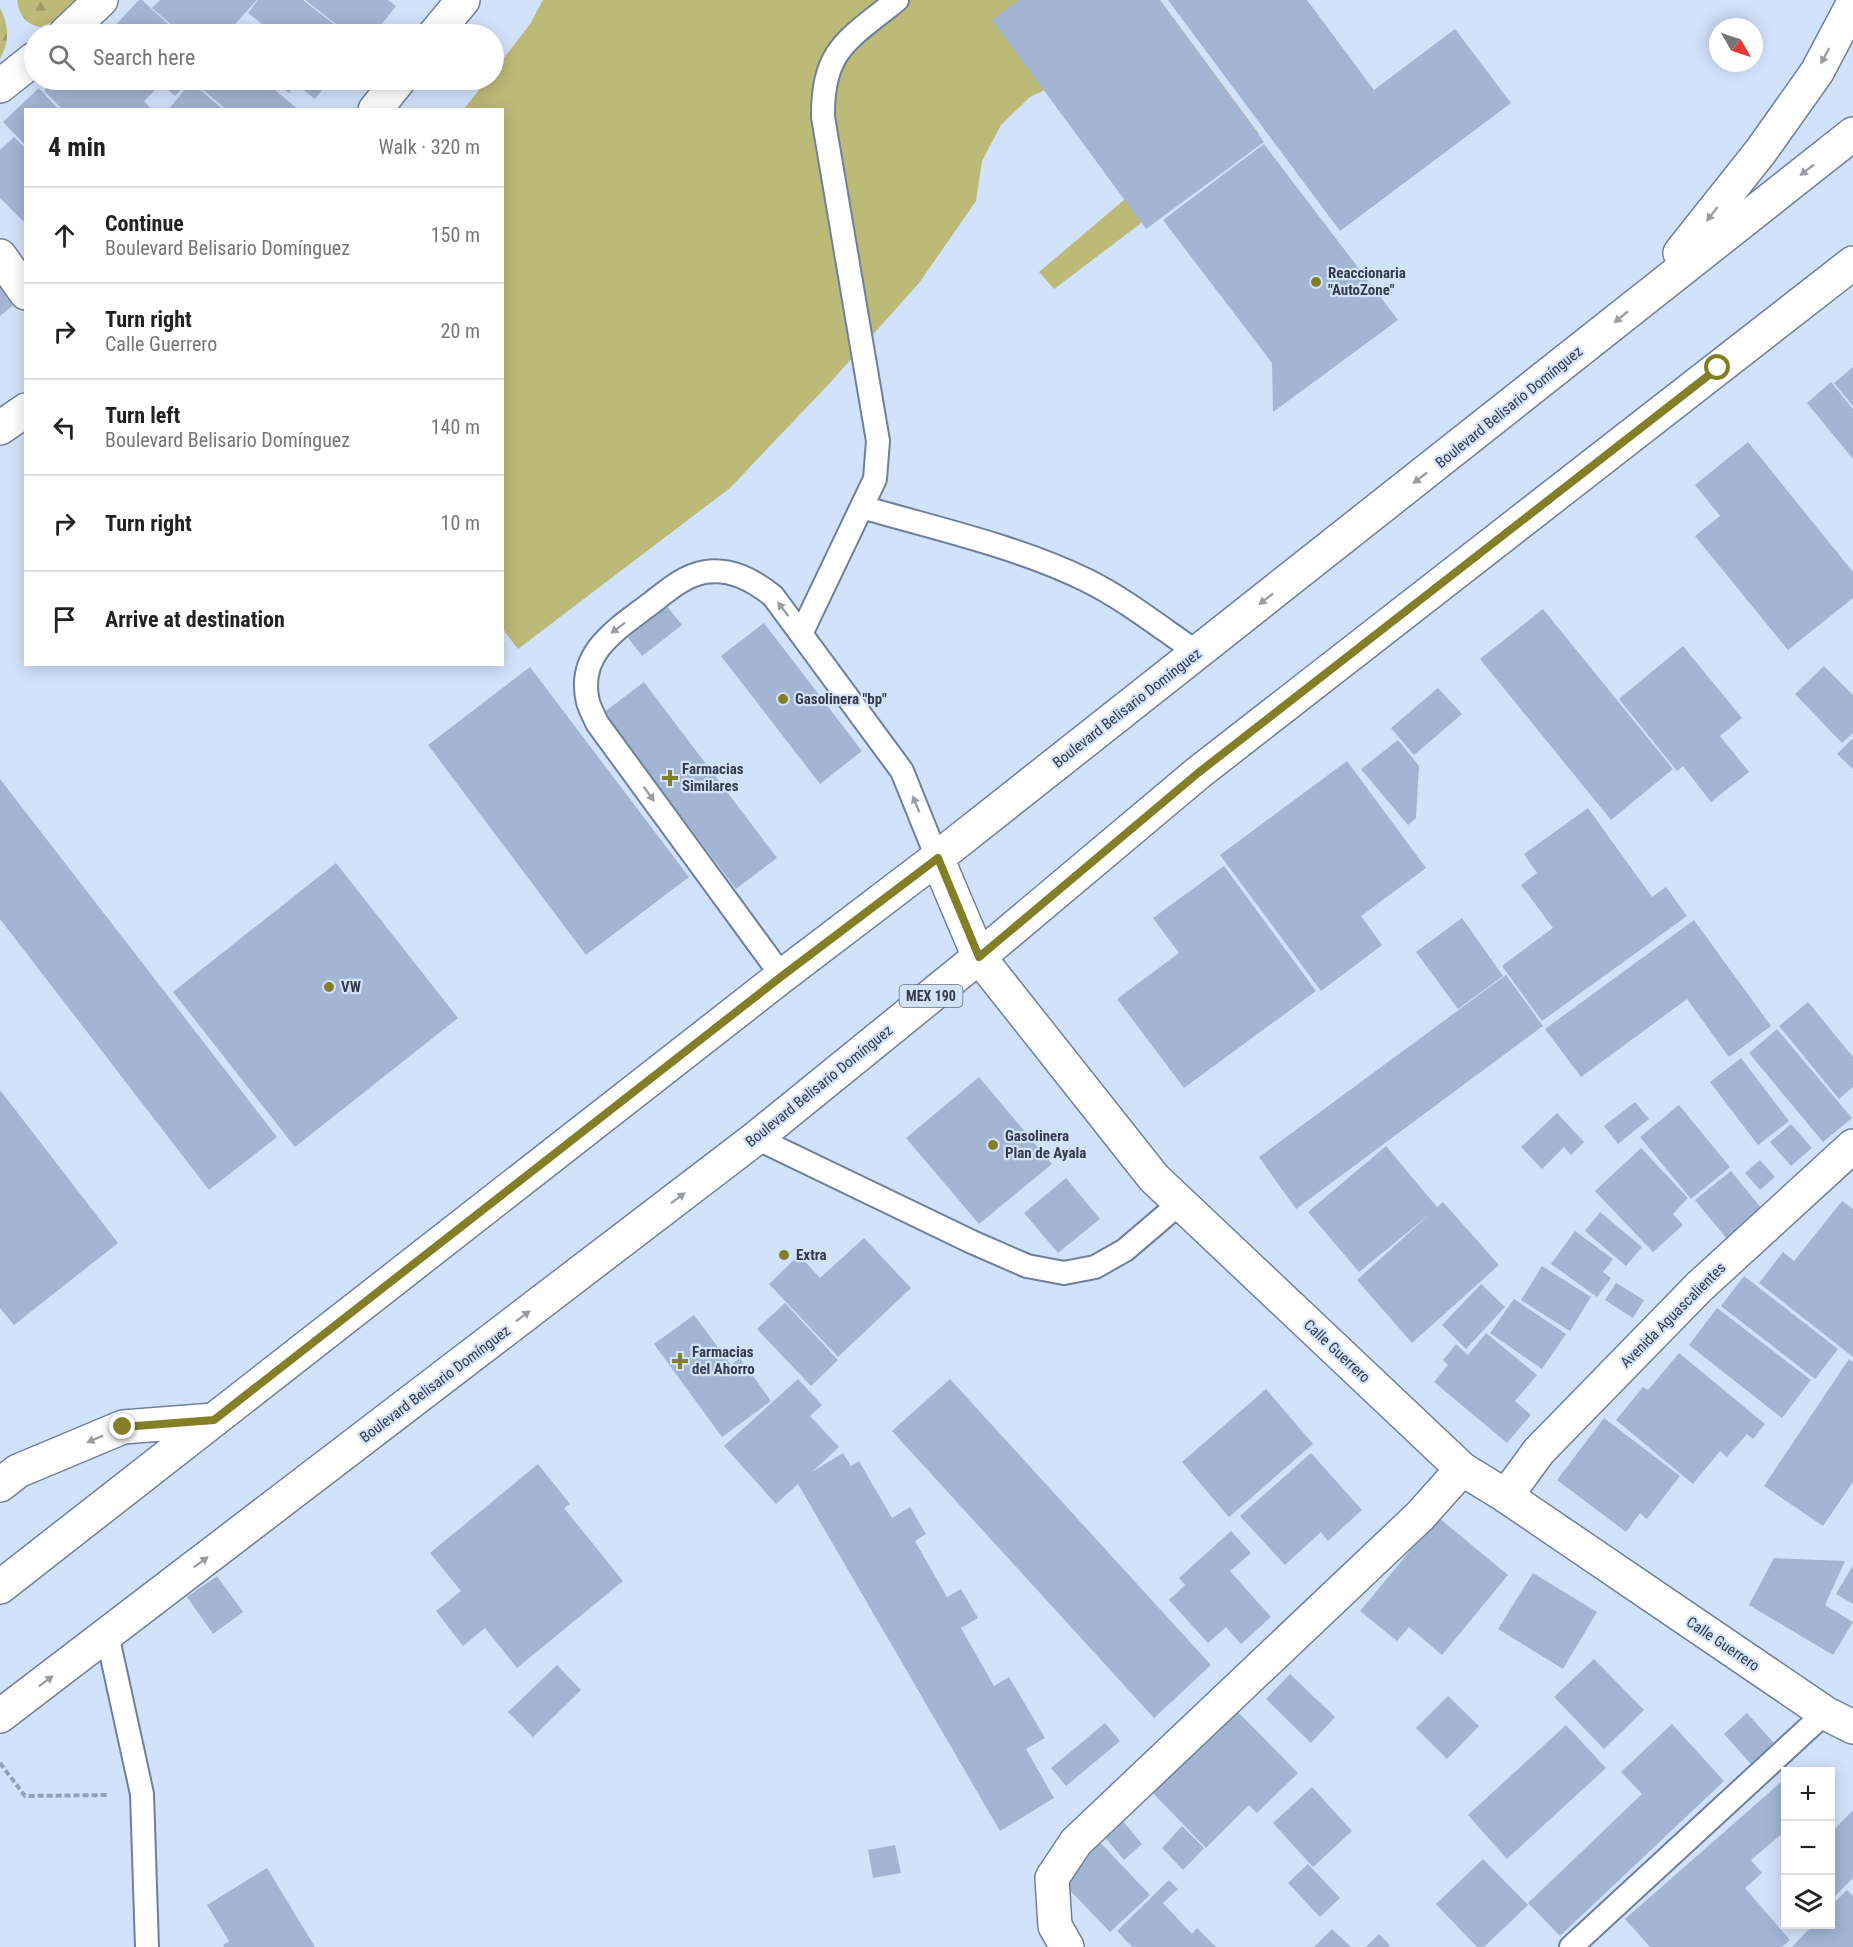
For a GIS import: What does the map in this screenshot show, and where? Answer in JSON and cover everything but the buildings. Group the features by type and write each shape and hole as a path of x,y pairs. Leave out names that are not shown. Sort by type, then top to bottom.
{"main road":[{"path":"76,24 101,0"},
{"path":"443,24 463,0"},
{"path":"1647,296 1761,150 1817,72 1853,4"},
{"path":"0,86 24,67"},
{"path":"377,108 391,90"},
{"name":"Boulevard Belisario Domínguez","path":"0,1587 782,976 938,858 1853,134"},
{"path":"0,256 24,290"},
{"name":"Boulevard Belisario Domínguez","path":"0,1716 756,1138 979,957 1198,773 1853,263"},
{"path":"0,428 24,411"},
{"name":"Calle Guerrero","path":"938,858 979,957 1154,1178 1180,1203 1462,1469 1506,1496 1839,1720"},
{"name":"Avenida Aguascalientes","path":"1506,1496 1539,1451 1691,1295 1853,1146"},
{"path":"0,1485 18,1471 123,1427 214,1420"},
{"path":"1067,1947 1055,1926 1052,1878 1076,1842 1420,1516 1462,1469"}],"lane":[{"path":"801,634 875,479 878,441 823,117 822,94 826,75 841,46 897,0"},
{"path":"862,507 1046,563 1087,581 1198,653"},
{"path":"782,976 597,723 588,702 587,679 593,656 606,638 683,579 706,572 731,573 753,581 773,596 902,771 938,858"},
{"path":"756,1138 972,1242 1027,1266 1064,1274 1095,1267 1125,1250 1180,1203"},
{"path":"107,1634 142,1794 147,1947"},
{"path":"1571,1947 1839,1720"}],"path":[{"path":"0,1763 25,1796 142,1794"}],"green space":[{"path":"17,0 87,0 61,19 48,24 30,24 19,10"},
{"path":"543,0 1160,0 1259,134 1054,289 1039,272 1157,172 1066,80 1030,97 1001,125 982,161 976,201 919,283 828,385 730,488 518,649 504,631 504,108 465,108 479,90 504,90 504,58 530,24"},
{"path":"0,8 5,21 7,39 0,59"}],"place":[{"name":"Reaccionaria \"AutoZone\"","path":"1316,282"},
{"name":"Gasolinera \"bp\"","path":"783,699"},
{"name":"Farmacias Similares","path":"670,778"},
{"name":"VW","path":"329,987"},
{"name":"Gasolinera Plan de Ayala","path":"993,1145"},
{"name":"Extra","path":"784,1255"},
{"name":"Farmacias del Ahorro","path":"680,1361"}],"route":[{"path":"123,1427 214,1420 782,976 938,858 979,957 1198,773 1718,368"}]}
